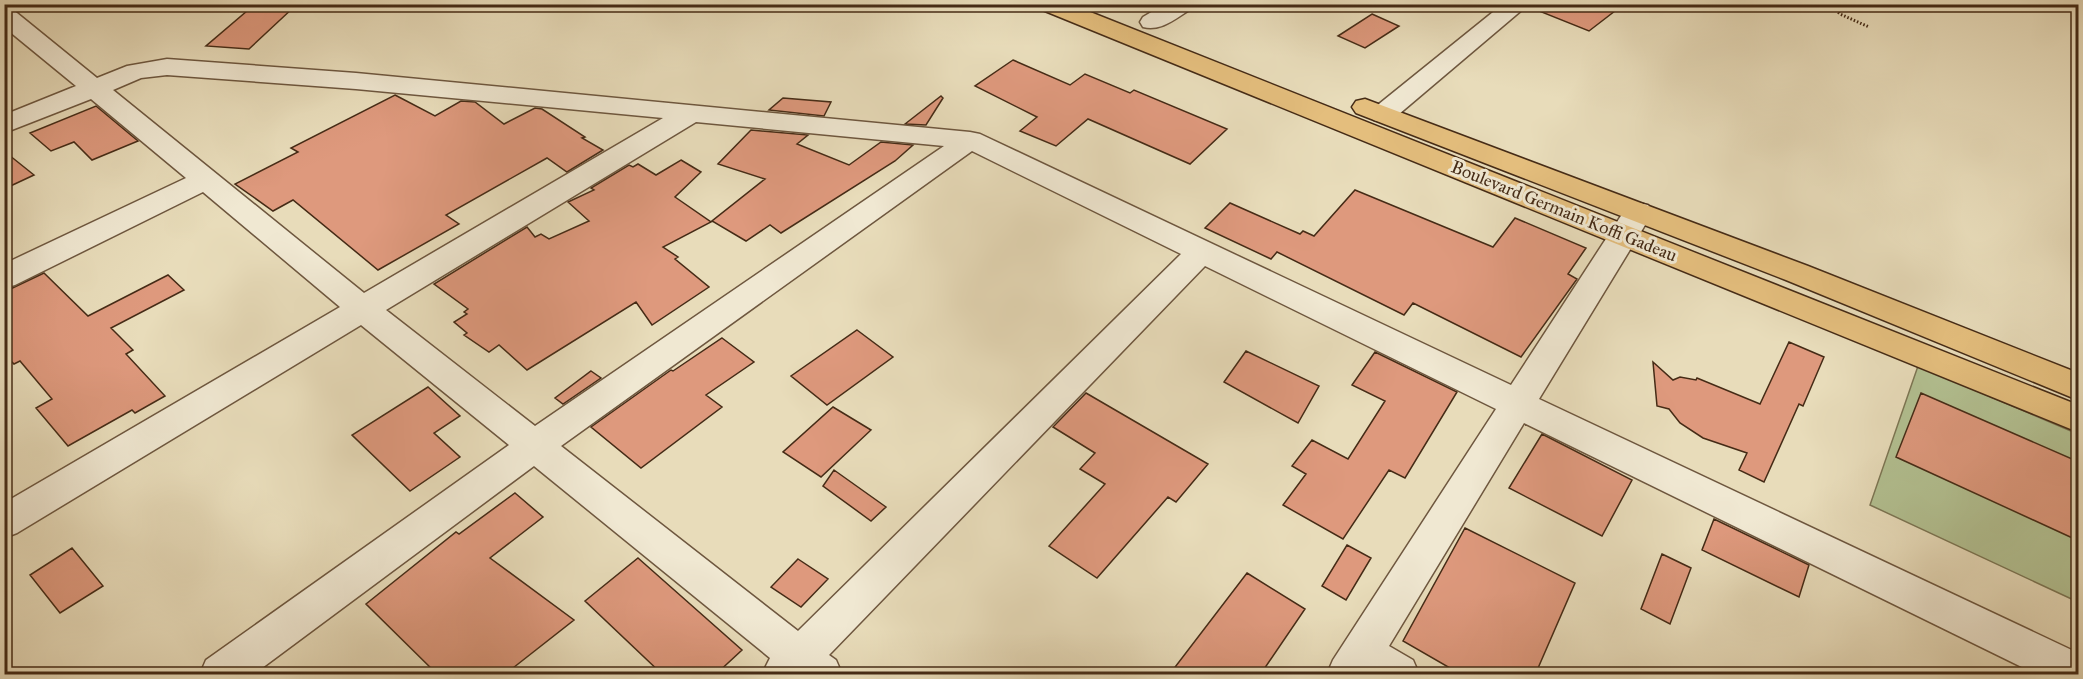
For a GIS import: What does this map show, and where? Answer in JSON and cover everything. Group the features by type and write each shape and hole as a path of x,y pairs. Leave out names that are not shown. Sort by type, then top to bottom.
{"main road":[{"name":"Boulevard Germain Koffi Gadeau","path":"1048,4 1631,223 1797,273 2079,387"},
{"name":"Boulevard Germain Koffi Gadeau","path":"1107,4 1383,114 2079,419"}],"street":[{"path":"1152,22 1183,4"},
{"path":"1383,114 1518,4"},
{"path":"4,14 363,309 534,446 802,669 1201,252"},
{"path":"4,125 143,69 167,67 344,80 693,112 970,141 2078,675"},
{"path":"4,522 693,112"},
{"path":"221,675 534,446 970,141"},
{"path":"4,277 205,180"},
{"path":"1398,675 1355,664 1631,223"}],"path":[{"path":"1836,4 1834,8 1840,14 1869,27"}],"green space":[{"path":"1918,366 2078,434 2078,602 1870,505"}],"building":[{"path":"1531,4 1624,4 1589,31 1529,7"},
{"path":"254,5 294,7 249,49 206,46"},
{"path":"1372,14 1399,26 1365,48 1338,36"},
{"path":"1013,60 1070,85 1085,74 1130,93 1134,90 1227,129 1190,164 1088,119 1056,146 1020,131 1037,117 975,86"},
{"path":"395,95 435,116 461,101 475,102 504,124 535,108 542,109 603,150 567,172 547,158 446,215 459,224 378,270 293,200 273,211 235,184 298,152 291,148"},
{"path":"941,96 943,98 926,125 905,124"},
{"path":"783,98 831,102 824,116 769,110"},
{"path":"96,106 138,141 92,160 74,142 51,151 30,133"},
{"path":"751,130 808,135 797,144 849,165 881,142 913,145 895,161 781,233 770,225 746,241 712,221 765,179 718,164"},
{"path":"4,151 34,175 4,189"},
{"path":"681,160 701,172 675,197 711,222 663,247 678,257 675,259 709,287 652,325 636,302 527,370 499,345 489,352 464,335 467,333 454,322 467,314 464,312 468,309 434,284 527,227 535,237 541,234 549,239 589,221 568,202 594,190 591,188 629,165 633,167 638,164 656,175"},
{"path":"1355,190 1493,247 1515,218 1586,248 1568,274 1577,279 1521,357 1413,303 1404,315 1277,252 1271,259 1205,228 1230,203 1300,234 1303,231 1314,236"},
{"path":"44,273 88,316 168,275 184,290 111,328 133,350 126,354 165,396 135,413 132,410 68,446 36,408 52,399 20,361 14,364 4,354 4,292"},
{"path":"857,330 893,357 827,405 791,376"},
{"path":"722,338 754,362 706,395 722,407 641,468 591,427 671,370 673,371"},
{"path":"1789,342 1824,357 1803,406 1799,404 1764,482 1739,470 1747,453 1703,438 1680,423 1669,409 1657,406 1653,362 1673,380 1680,377 1696,380 1697,378 1760,404"},
{"path":"1246,351 1319,386 1298,423 1224,382"},
{"path":"1375,352 1457,392 1405,478 1389,470 1343,539 1283,505 1306,474 1292,466 1312,440 1348,459 1385,401 1352,385"},
{"path":"591,371 601,378 563,404 555,398"},
{"path":"428,387 460,416 434,433 460,457 410,491 352,435"},
{"path":"1086,393 1208,464 1176,502 1168,497 1097,578 1049,546 1105,484 1080,469 1095,453 1053,427"},
{"path":"1921,393 2079,462 2079,541 1896,457"},
{"path":"833,407 871,430 821,477 783,452"},
{"path":"1542,434 1632,480 1602,536 1509,488"},
{"path":"834,470 886,507 871,521 823,486"},
{"path":"515,493 543,517 490,558 574,620 504,675 438,675 366,604 456,532 459,534"},
{"path":"1714,519 1809,565 1799,597 1702,550"},
{"path":"1465,528 1575,583 1535,675 1462,675 1403,641"},
{"path":"1347,545 1371,558 1346,600 1322,586"},
{"path":"72,548 103,586 60,613 30,575"},
{"path":"1662,554 1691,568 1670,624 1641,609"},
{"path":"638,558 742,650 715,675 663,675 585,601"},
{"path":"798,559 828,579 801,607 771,587"},
{"path":"1247,573 1305,609 1260,675 1169,675"}]}
